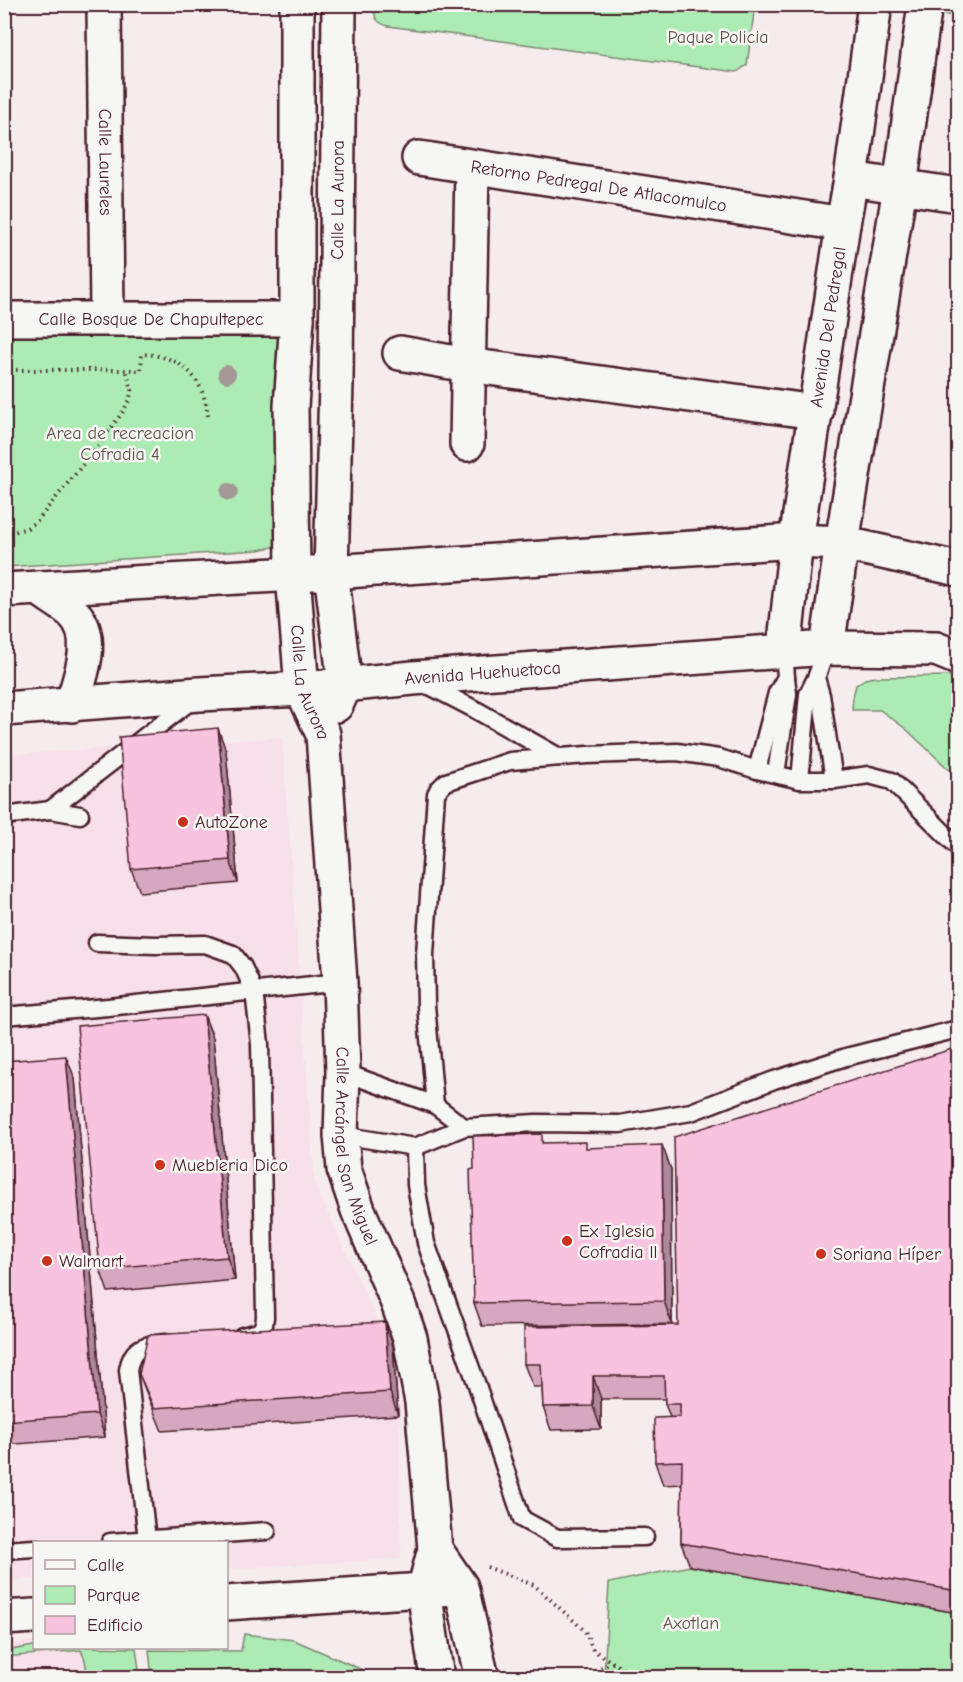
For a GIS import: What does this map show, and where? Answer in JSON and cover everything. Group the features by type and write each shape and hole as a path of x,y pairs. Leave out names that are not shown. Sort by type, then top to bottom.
{"street":[{"name":"Calle Laureles","path":"104,4 106,318"},
{"name":"Calle La Aurora","path":"297,4 297,319 291,406 293,574 302,689 323,734"},
{"name":"Calle La Aurora","path":"323,734 345,685 331,572 336,383 339,4"},
{"name":"Avenida Del Pedregal","path":"785,664 796,541 875,4"},
{"path":"827,648 900,187 925,4"},
{"path":"419,158 472,167"},
{"name":"Retorno Pedregal De Atlacomulco","path":"467,444 472,167 843,224"},
{"path":"851,179 958,195"},
{"name":"Calle Bosque De Chapultepec","path":"4,319 297,319"},
{"path":"400,353 468,365 816,412"},
{"path":"4,590 331,572 796,541 842,543 958,568"},
{"path":"38,588 73,613 82,626 86,643 83,666 72,705"},
{"name":"Avenida Huehuetoca","path":"4,709 199,694 302,689 413,678 785,664 827,648 936,649 958,658"},
{"name":"Calle Arcángel San Miguel","path":"323,734 340,982 343,1072 341,1135 344,1169 358,1210 398,1303 410,1338 422,1402 435,1549 424,1590 437,1677"},
{"name":"Calle Arcángel San Miguel","path":"435,1549 461,1587 482,1677"},
{"path":"228,1603 461,1587"},
{"path":"4,1618 33,1616"}],"lane":[{"path":"800,780 808,694 827,648"},
{"path":"757,770 785,664"},
{"path":"776,774 788,694 785,664"},
{"path":"413,678 476,710 558,757"},
{"path":"816,678 821,695 834,780"},
{"path":"50,810 199,694"},
{"path":"435,1105 426,1005 425,954 438,790 446,782 510,760 677,752 719,758 800,780 834,780 869,775 892,781 958,847"},
{"path":"4,816 50,810 80,815"},
{"path":"97,943 205,944 233,954 243,967 254,991 260,1044 265,1317 264,1325 259,1332 229,1337"},
{"path":"4,1016 108,1008 340,982"},
{"path":"341,1135 415,1147 464,1127 536,1123 620,1124 691,1112 774,1080 846,1057 958,1029"},
{"path":"343,1072 435,1105 464,1127"},
{"path":"415,1147 416,1185 426,1243 522,1519 557,1538 645,1537"},
{"path":"147,1540 128,1370 130,1357 139,1347 185,1341"},
{"path":"128,1541 267,1531"},
{"path":"4,1550 33,1548"}],"path":[{"path":"4,370 141,370 142,354 165,357 176,362 197,381 204,394 208,416"},
{"path":"4,535 27,528 37,521 108,432 129,401 132,390 126,370"},
{"path":"435,1549 534,1585 585,1631 593,1650 637,1677"},
{"path":"596,1677 599,1668 614,1662"}],"shaded area":[{"path":"282,737 315,1185 389,1345 400,1376 401,1559 228,1569 228,1541 33,1541 33,1579 5,1581 5,755"},
{"path":"33,1641 33,1649 136,1649 140,1677 5,1677 4,1644"}],"green space":[{"name":"Paque Policia","path":"374,4 755,5 747,65 737,72 388,26 380,23 376,18"},
{"path":"945,4 958,5 958,18 943,14"},
{"name":"Area de recreacion Cofradia 4","path":"284,325 284,545 258,550 5,567 5,330"},
{"path":"958,676 958,778 906,729 880,710 852,710 856,685 865,679"},
{"name":"Axotlan","path":"690,1566 958,1613 958,1677 604,1678 609,1583"},
{"path":"244,1634 294,1640 365,1671 371,1677 152,1677 149,1650 241,1651"},
{"path":"33,1646 33,1649 136,1649 140,1677 88,1677 81,1650 5,1657 5,1651"}],"building":[{"name":"AutoZone","path":"218,728 230,860 131,869 119,737"},
{"name":"Muebleria Dico","path":"204,1015 227,1257 100,1269 77,1026"},
{"name":"Soriana Híper","path":"958,1047 958,1591 681,1543 682,1461 655,1462 654,1418 680,1417 680,1404 665,1404 664,1376 593,1376 593,1406 543,1407 541,1364 524,1364 524,1327 678,1325 674,1137"},
{"name":"Walmart","path":"66,1056 97,1414 4,1421 4,1061"},
{"path":"542,1134 542,1143 586,1142 586,1148 662,1145 664,1301 474,1303 470,1170 474,1169 473,1136"},
{"path":"385,1322 390,1392 154,1408 139,1374 148,1335"}],"place":[{"name":"AutoZone","path":"183,822"},
{"name":"Muebleria Dico","path":"160,1165"},
{"name":"Ex Iglesia Cofradia ll","path":"567,1241"},
{"name":"Soriana Híper","path":"821,1254"},
{"name":"Walmart","path":"47,1261"}]}
